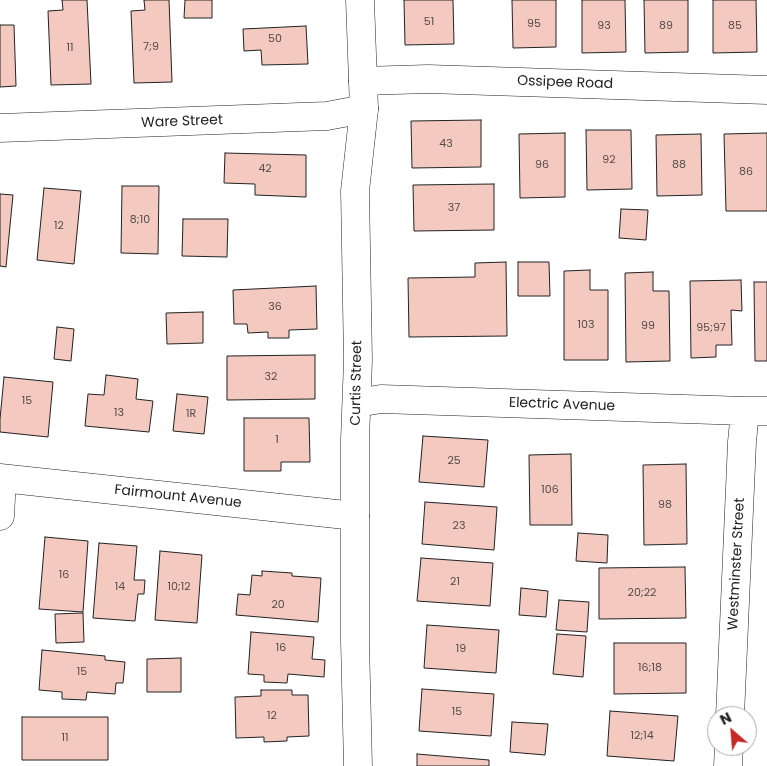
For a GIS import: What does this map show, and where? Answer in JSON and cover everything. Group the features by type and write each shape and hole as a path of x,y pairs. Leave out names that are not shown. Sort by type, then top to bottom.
{"street":[{"name":"Curtis Street","path":"358,766 355,440 358,360 355,191 364,109 360,0"},
{"name":"Ossipee Road","path":"363,81 428,79 767,90"},
{"name":"Ware Street","path":"0,128 327,116 364,109"},
{"name":"Electric Avenue","path":"357,403 382,399 756,411"},
{"name":"Westminster Street","path":"730,706 742,452 756,411"},
{"name":"Fairmount Avenue","path":"1,479 356,516"},
{"path":"0,516 1,479"}],"building":[{"path":"62,0 87,0 91,84 51,85 48,11 63,10"},
{"path":"144,0 169,0 172,82 134,83 131,11 145,10"},
{"path":"185,0 212,0 212,18 184,18"},
{"path":"404,0 453,0 454,44 405,45"},
{"path":"512,0 556,0 556,47 513,48"},
{"path":"582,0 625,0 626,52 582,53"},
{"path":"644,0 688,0 688,52 645,53"},
{"path":"713,0 756,0 757,52 713,53"},
{"path":"0,25 14,25 16,86 0,87"},
{"path":"306,26 308,64 262,65 261,50 244,51 243,29"},
{"path":"481,120 481,167 412,168 411,121"},
{"path":"586,130 631,130 632,189 587,190"},
{"path":"565,133 565,197 520,198 519,134"},
{"path":"767,133 767,211 726,211 724,134"},
{"path":"701,134 702,195 657,196 656,135"},
{"path":"225,153 306,155 306,197 255,195 255,184 224,183"},
{"path":"494,184 494,230 414,231 413,185"},
{"path":"122,186 159,186 158,254 121,253"},
{"path":"44,188 81,191 74,264 37,260"},
{"path":"0,194 13,195 6,267 0,266"},
{"path":"621,209 648,210 646,240 619,238"},
{"path":"183,219 228,219 227,257 182,256"},
{"path":"506,262 507,336 409,337 408,278 475,277 475,263"},
{"path":"518,262 549,262 550,296 518,296"},
{"path":"590,270 590,290 608,290 608,360 564,360 564,271"},
{"path":"653,272 653,291 669,291 670,361 626,362 625,273"},
{"path":"741,280 742,311 731,310 732,345 716,345 716,357 691,358 690,281"},
{"path":"754,282 767,282 767,361 755,361"},
{"path":"316,286 317,329 289,330 289,338 268,338 268,332 248,333 247,324 234,324 233,290"},
{"path":"203,312 203,343 167,344 166,313"},
{"path":"57,327 74,329 71,361 54,359"},
{"path":"315,355 315,399 227,400 227,356"},
{"path":"106,375 138,379 136,399 153,401 149,432 85,426 88,394 104,395"},
{"path":"4,377 53,382 48,437 0,432"},
{"path":"177,394 208,397 204,434 173,431"},
{"path":"244,418 309,418 310,462 281,462 281,471 244,471"},
{"path":"423,436 488,440 484,487 419,482"},
{"path":"571,454 572,525 530,525 529,455"},
{"path":"686,464 687,544 644,545 643,465"},
{"path":"425,502 497,507 494,550 422,544"},
{"path":"578,533 608,535 607,563 576,561"},
{"path":"45,537 88,541 83,612 39,609"},
{"path":"99,543 137,546 134,580 145,580 144,594 138,594 135,621 93,618"},
{"path":"160,551 202,555 197,623 155,620"},
{"path":"421,558 493,563 490,606 417,601"},
{"path":"685,567 686,618 599,619 599,568"},
{"path":"262,571 292,573 292,576 321,578 318,622 236,615 238,594 250,595 252,575 262,576"},
{"path":"521,588 548,591 546,617 519,615"},
{"path":"559,600 589,602 587,632 556,630"},
{"path":"83,613 84,642 56,643 55,614"},
{"path":"427,625 499,630 496,673 424,668"},
{"path":"251,632 314,637 312,659 325,660 324,677 288,674 287,683 264,682 264,675 248,674"},
{"path":"557,634 586,636 583,677 553,674"},
{"path":"614,643 686,643 686,693 614,694"},
{"path":"42,650 105,656 105,660 125,662 123,683 116,683 115,694 87,692 86,700 62,699 62,692 39,690"},
{"path":"181,658 181,692 147,692 147,659"},
{"path":"422,689 494,694 491,736 419,731"},
{"path":"261,690 292,690 292,695 308,695 309,736 287,737 287,741 264,742 264,737 236,738 235,697 261,696"},
{"path":"610,711 678,716 674,761 607,756"},
{"path":"22,717 108,717 108,760 22,760"},
{"path":"512,722 548,724 545,755 510,752"},
{"path":"417,754 489,760 489,766 417,766"}]}
